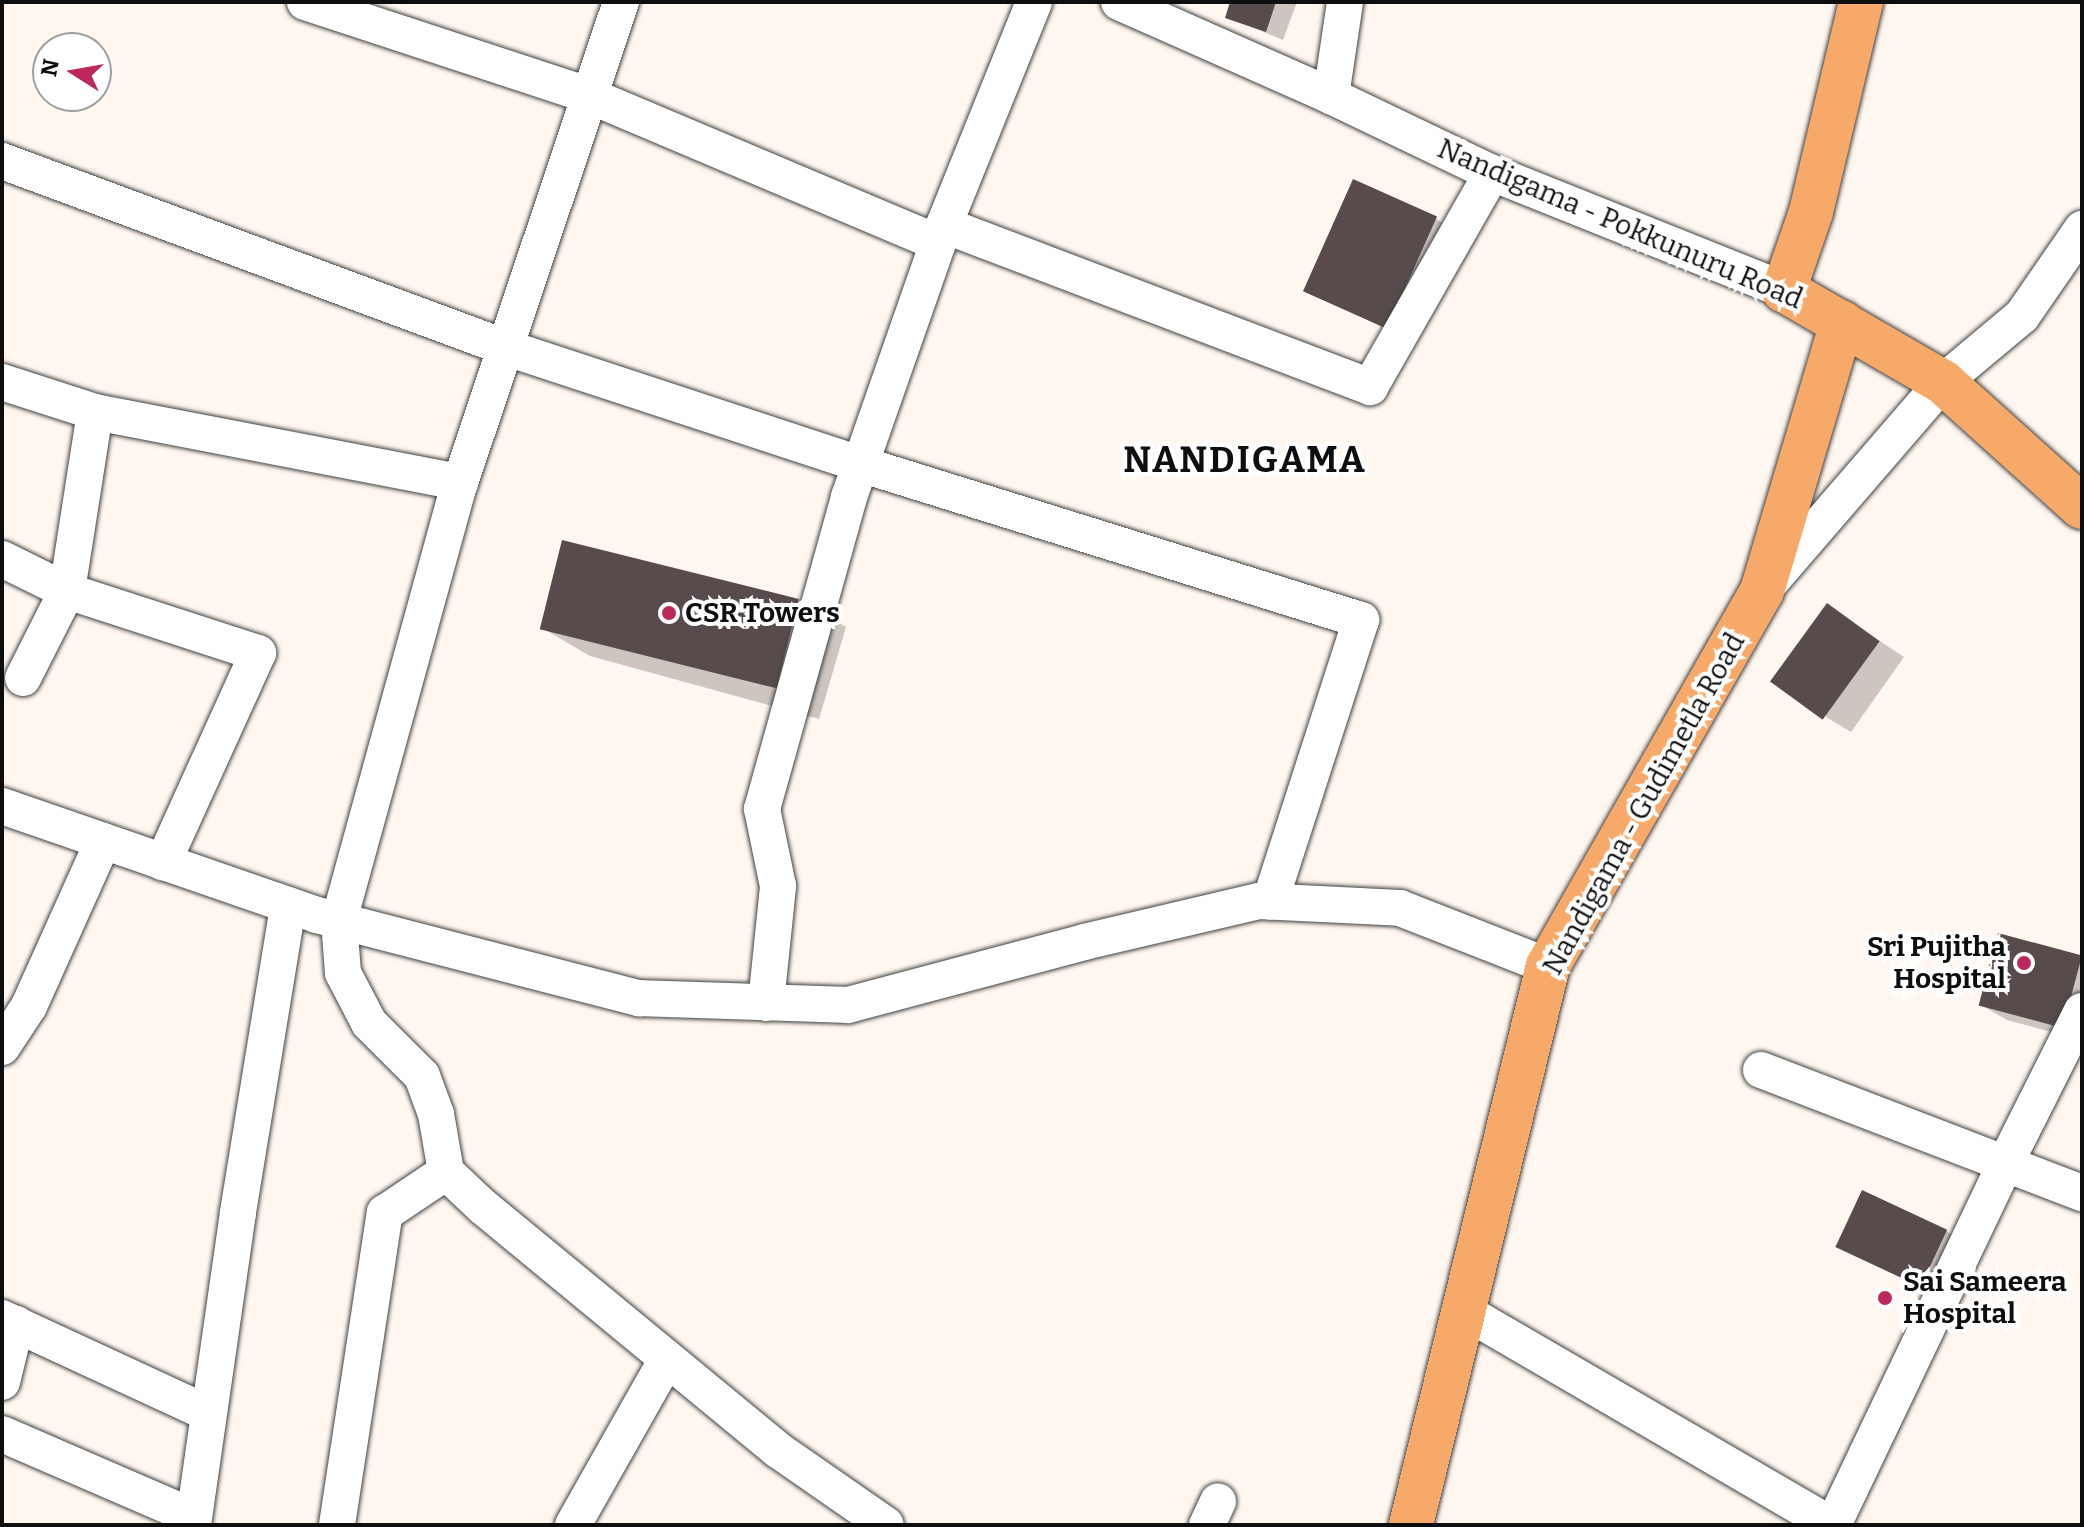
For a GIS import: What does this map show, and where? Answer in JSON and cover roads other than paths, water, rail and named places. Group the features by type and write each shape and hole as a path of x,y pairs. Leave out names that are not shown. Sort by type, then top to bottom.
{"main road":[{"path":"1784,290 1811,212 1861,2"},
{"name":"Nandigama - Pokkunuru Road","path":"1784,290 1943,382 2082,507"},
{"name":"Nandigama - Gudimetla Road","path":"1411,1525 1548,966 1762,591 1842,323"}],"street":[{"path":"305,2 588,95 941,234 1370,387 1492,173"},
{"path":"621,2 460,482 339,920 343,973 369,1023 422,1076 436,1114 446,1172 482,1206 778,1450 886,1525"},
{"path":"766,1003 778,886 762,809 860,464 941,234 1034,2"},
{"name":"Nandigama - Pokkunuru Road","path":"1119,2 1331,96 1492,173 1784,290"},
{"path":"1331,96 1345,2"},
{"path":"2,161 504,347 860,464 1361,620 1270,902"},
{"path":"1762,591 1943,382 2022,316 2082,229"},
{"path":"2,382 95,412 460,482"},
{"path":"23,678 67,591 95,412"},
{"path":"2,559 67,591 258,653 163,862"},
{"path":"2,806 288,905 639,998 848,1005 1084,942 1259,901 1400,908 1548,966"},
{"path":"2,1047 29,1006 103,841"},
{"path":"2,1434 193,1521 288,905"},
{"path":"1464,1311 1832,1525 2082,1011"},
{"path":"1761,1070 2082,1193"},
{"path":"337,1525 385,1213 446,1172"},
{"path":"2,1382 9,1321 208,1413"},
{"path":"573,1525 667,1359"}],"place":[{"name":"CSR Towers","path":"669,613"},
{"name":"Sri Pujitha Hospital","path":"2024,963"},
{"name":"Sai Sameera Hospital","path":"1885,1298"}],"district":[{"name":"NANDIGAMA","path":"1245,461"}]}
